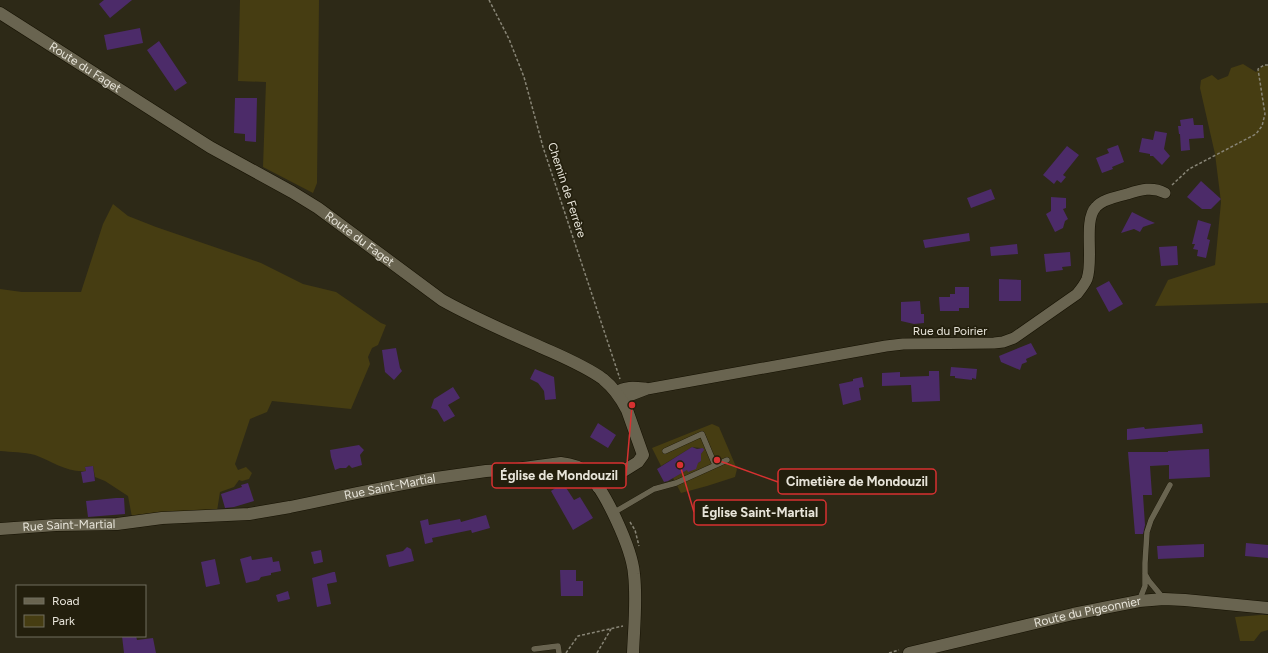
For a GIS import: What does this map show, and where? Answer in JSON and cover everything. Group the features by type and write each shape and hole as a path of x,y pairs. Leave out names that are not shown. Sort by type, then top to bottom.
{"street":[{"name":"Route du Faget","path":"0,13 210,147 318,208 442,300 462,311 565,358 602,379 620,393 643,456 638,462 598,487"},
{"name":"Rue du Poirier","path":"620,393 886,346 903,344 994,343 1003,342 1014,338 1077,294 1084,285 1090,269 1090,220 1092,212 1096,206 1142,189 1158,189 1164,193"},
{"name":"Rue Saint-Martial","path":"0,529 56,525 116,524 162,518 249,514 429,479 486,471 561,463 569,464 580,468 591,477 598,487 612,514 633,563 635,588 633,653"},
{"name":"Route du Pigeonnier","path":"909,653 1050,619 1139,601 1164,599 1185,600 1268,608"}],"lane":[{"path":"665,451 702,434 715,465"},
{"path":"612,514 654,490 676,483 727,460"},
{"path":"1139,601 1145,586 1144,572 1147,532 1151,520 1170,485"},
{"path":"1144,572 1149,581 1164,599"},
{"path":"534,649 558,646 559,653"}],"path":[{"name":"Chemin de Ferrère","path":"489,0 509,39 524,77 543,147 620,393"},
{"path":"1164,193 1189,169 1256,134 1262,126 1265,114 1258,69 1264,65 1268,65"},
{"path":"566,653 578,636 634,624"},
{"path":"597,653 612,629"}],"green space":[{"path":"240,0 319,0 317,183 313,193 263,167 266,82 238,81"},
{"path":"1243,64 1256,72 1263,66 1268,65 1268,303 1155,306 1168,280 1215,265 1221,202 1215,154 1200,88 1201,80 1212,75 1218,80 1228,76 1231,68"},
{"path":"113,204 128,216 261,263 303,284 336,292 386,325 378,345 372,348 368,357 370,364 351,409 272,401 267,412 250,419 235,464 238,470 246,467 252,473 249,479 242,481 239,480 234,487 220,492 217,511 132,517 128,496 105,481 95,477 93,466 85,467 86,471 79,471 60,466 35,455 0,451 0,289 22,292 81,292 103,224"},
{"path":"712,424 719,427 737,469 735,477 681,493 673,478 701,461 701,454 703,451 700,448 692,447 661,466 652,448"},
{"path":"1268,615 1268,630 1261,632 1254,641 1240,641 1235,617"}],"building":[{"path":"104,0 132,0 110,18 99,4"},
{"path":"140,28 143,43 107,50 104,35"},
{"path":"159,41 187,83 175,91 147,50"},
{"path":"235,98 257,98 256,142 245,141 245,134 234,133"},
{"path":"1193,118 1194,125 1203,125 1204,138 1189,139 1190,150 1181,151 1178,126 1181,126 1180,120"},
{"path":"1155,131 1167,133 1164,149 1170,156 1162,165 1153,156 1150,156 1150,154 1139,152 1142,138 1153,140"},
{"path":"1118,145 1124,162 1112,167 1113,169 1102,173 1096,158 1109,153 1107,149"},
{"path":"1067,146 1079,155 1063,175 1066,177 1061,183 1057,180 1054,184 1043,175"},
{"path":"1201,181 1221,199 1211,209 1202,209 1187,197"},
{"path":"991,189 995,199 971,208 967,198"},
{"path":"1051,197 1066,198 1066,208 1063,209 1068,219 1065,221 1063,228 1055,232 1046,214 1051,211"},
{"path":"1132,212 1155,223 1143,227 1140,232 1134,229 1121,233"},
{"path":"1198,220 1211,224 1207,239 1210,240 1206,258 1197,256 1198,250 1193,249 1195,244 1192,244"},
{"path":"969,233 970,241 925,248 923,240"},
{"path":"1017,244 1018,254 991,256 990,247"},
{"path":"1177,246 1178,265 1161,266 1159,247"},
{"path":"1070,252 1071,266 1062,267 1063,270 1046,272 1044,254"},
{"path":"999,279 1021,280 1021,301 999,301"},
{"path":"1109,281 1123,304 1109,312 1096,288"},
{"path":"955,287 969,287 969,308 959,308 959,311 940,311 939,297 950,297 950,294 955,294"},
{"path":"920,301 921,314 924,314 924,323 914,324 901,321 901,302"},
{"path":"1031,343 1037,354 1026,359 1027,362 1022,364 1020,370 1001,362 999,356"},
{"path":"396,348 402,371 394,380 385,372 382,350"},
{"path":"951,367 977,369 976,379 972,378 972,380 950,376"},
{"path":"535,369 554,377 556,399 545,400 544,391 538,383 530,379"},
{"path":"929,371 939,371 940,401 912,402 911,385 882,386 882,373 900,372 900,377 929,376"},
{"path":"862,377 864,387 859,388 861,400 843,405 839,384 853,381 853,379"},
{"path":"453,387 460,398 448,405 455,416 444,422 437,410 431,408 434,399"},
{"path":"598,423 616,435 608,448 590,437"},
{"path":"1202,424 1203,433 1127,440 1127,429"},
{"path":"359,445 364,450 360,455 362,465 352,468 349,465 346,468 335,470 330,450"},
{"path":"692,447 697,449 703,448 704,450 701,454 701,461 698,463 696,469 688,472 687,470 664,482 657,469"},
{"path":"1209,449 1210,477 1169,479 1169,465 1150,466 1152,495 1143,495 1145,525 1143,534 1135,534 1128,452 1168,452"},
{"path":"93,466 95,481 83,483 81,472 86,471 85,467"},
{"path":"248,483 254,501 225,508 221,494 242,487 241,485"},
{"path":"563,483 574,500 580,497 593,518 573,530 551,491"},
{"path":"124,498 125,514 88,517 86,501"},
{"path":"486,515 490,528 472,533 471,530 432,538 433,542 425,544 420,521 428,519 429,525 460,519 461,522"},
{"path":"1246,543 1268,545 1268,558 1245,556"},
{"path":"1204,544 1204,557 1158,559 1157,546"},
{"path":"407,547 411,549 414,561 389,567 386,555 403,551"},
{"path":"321,550 323,562 314,564 311,552"},
{"path":"251,556 252,560 272,557 273,562 279,561 281,571 261,577 259,580 246,583 240,559"},
{"path":"215,559 220,584 206,587 201,562"},
{"path":"560,570 576,570 576,581 583,581 583,596 561,596"},
{"path":"335,572 337,582 327,584 331,604 317,607 312,578"},
{"path":"288,591 290,599 278,602 276,595"},
{"path":"122,637 136,637 137,640 153,638 156,653 124,653"}],"place":[{"name":"Église de Mondouzil","path":"632,405"},
{"name":"Cimetière de Mondouzil","path":"717,460"},
{"name":"Église Saint-Martial","path":"680,465"}]}
